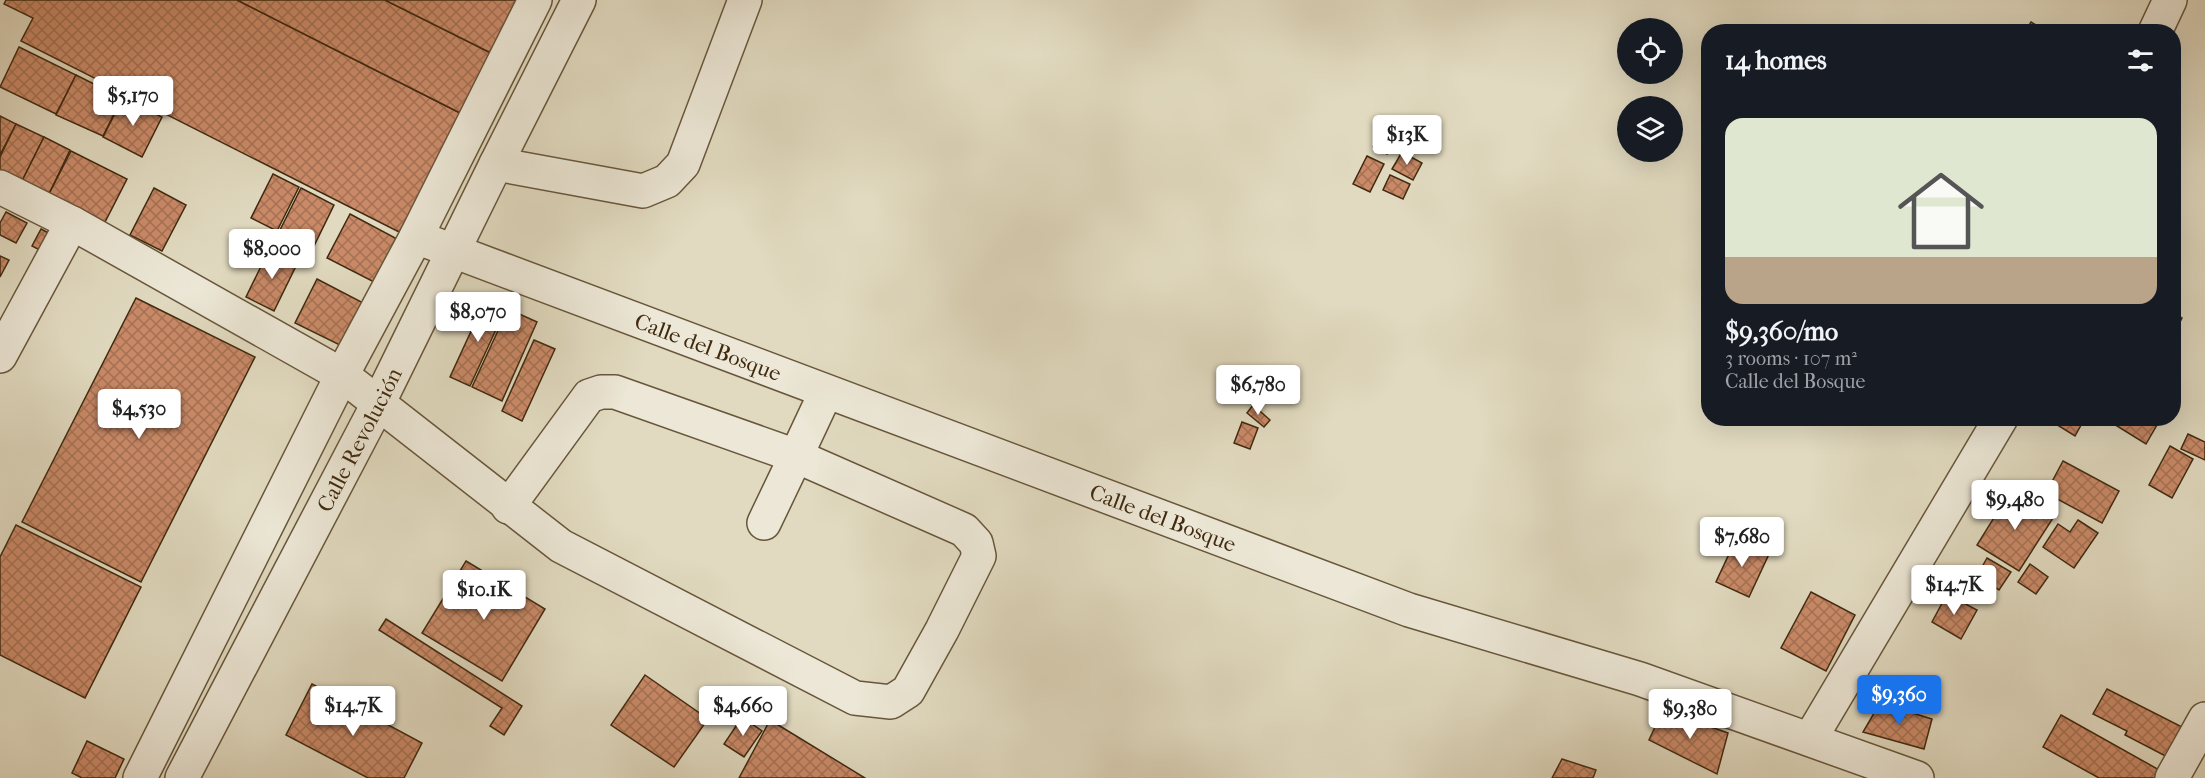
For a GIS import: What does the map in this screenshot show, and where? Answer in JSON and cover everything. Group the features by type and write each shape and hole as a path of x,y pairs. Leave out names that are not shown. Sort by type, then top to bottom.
{"street":[{"name":"Calle Revolución","path":"140,778 342,375 416,237 535,0"},
{"name":"Calle Revolución","path":"182,778 378,404 579,0"},
{"path":"496,164 643,191 667,181 683,164 745,0"},
{"path":"2159,24 2170,0"},
{"path":"0,188 72,223 342,375 508,507 561,546 855,698 891,702 908,691 979,556 976,543 964,530 796,456 615,392 601,392 589,396 508,507"},
{"path":"0,356 72,223"},
{"name":"Calle del Bosque","path":"416,237 1408,610 1640,679 1917,778"},
{"path":"764,523 826,392"},
{"path":"1810,739 1996,426"},
{"path":"2172,778 2205,719"}],"building":[{"path":"6,0 237,0 466,116 405,235 21,41 33,18 4,4"},
{"path":"237,0 385,0 497,56 466,116"},
{"path":"385,0 525,0 497,56"},
{"path":"19,47 76,75 56,114 0,87"},
{"path":"76,75 122,98 103,136 56,115"},
{"path":"123,98 162,117 142,157 103,137"},
{"path":"0,116 16,124 0,155"},
{"path":"16,124 44,137 20,185 0,175 0,157"},
{"path":"44,137 70,150 47,198 20,185"},
{"path":"1377,139 1391,146 1387,154 1373,147"},
{"path":"71,151 127,179 103,226 47,198"},
{"path":"1402,152 1422,163 1413,180 1392,169"},
{"path":"1367,156 1384,164 1370,192 1353,184"},
{"path":"273,174 299,187 277,231 251,218"},
{"path":"1390,175 1410,184 1403,199 1383,190"},
{"path":"154,188 186,205 162,251 130,235"},
{"path":"301,188 334,205 313,248 279,232"},
{"path":"6,212 27,223 16,243 0,235 0,223"},
{"path":"350,214 401,241 378,284 327,258"},
{"path":"41,229 58,238 49,255 32,246"},
{"path":"269,250 297,264 274,311 246,297"},
{"path":"0,256 9,260 0,277"},
{"path":"317,279 371,307 350,350 295,323"},
{"path":"136,298 255,357 141,582 22,522"},
{"path":"485,301 505,310 470,386 450,377"},
{"path":"508,309 537,322 502,401 472,387"},
{"path":"534,340 555,349 522,421 502,411"},
{"path":"1253,405 1270,420 1264,427 1247,413"},
{"path":"1242,422 1258,428 1250,449 1234,443"},
{"path":"2059,426 2081,426 2075,436"},
{"path":"2117,426 2156,426 2146,444"},
{"path":"2188,434 2205,442 2205,460 2181,449"},
{"path":"2170,446 2193,459 2172,498 2149,485"},
{"path":"2063,461 2119,491 2102,523 2046,493"},
{"path":"2010,492 2053,518 2019,571 1977,545"},
{"path":"2078,520 2098,533 2074,568 2043,547 2058,524 2070,532"},
{"path":"16,525 141,587 85,698 0,655 0,557"},
{"path":"1736,539 1769,554 1749,597 1716,582"},
{"path":"1987,558 2011,572 1999,590 1977,576"},
{"path":"466,561 545,609 502,681 422,633"},
{"path":"2030,564 2048,577 2036,594 2018,582"},
{"path":"1811,592 1855,615 1826,671 1781,648"},
{"path":"1947,594 1977,610 1961,639 1932,622"},
{"path":"386,619 522,706 504,735 490,726 502,708 379,630"},
{"path":"645,675 708,719 674,767 611,725"},
{"path":"312,684 422,743 404,778 368,778 286,735"},
{"path":"2107,689 2190,731 2175,761 2125,735 2127,731 2093,714"},
{"path":"1880,703 1932,719 1924,749 1863,732"},
{"path":"1663,710 1728,733 1717,774 1649,740"},
{"path":"2061,715 2170,776 2169,778 2099,778 2043,747"},
{"path":"742,717 762,731 744,757 724,744"},
{"path":"770,720 865,778 739,778"},
{"path":"87,741 124,759 115,778 82,778 72,773"},
{"path":"1562,759 1596,770 1593,778 1552,778"}]}
